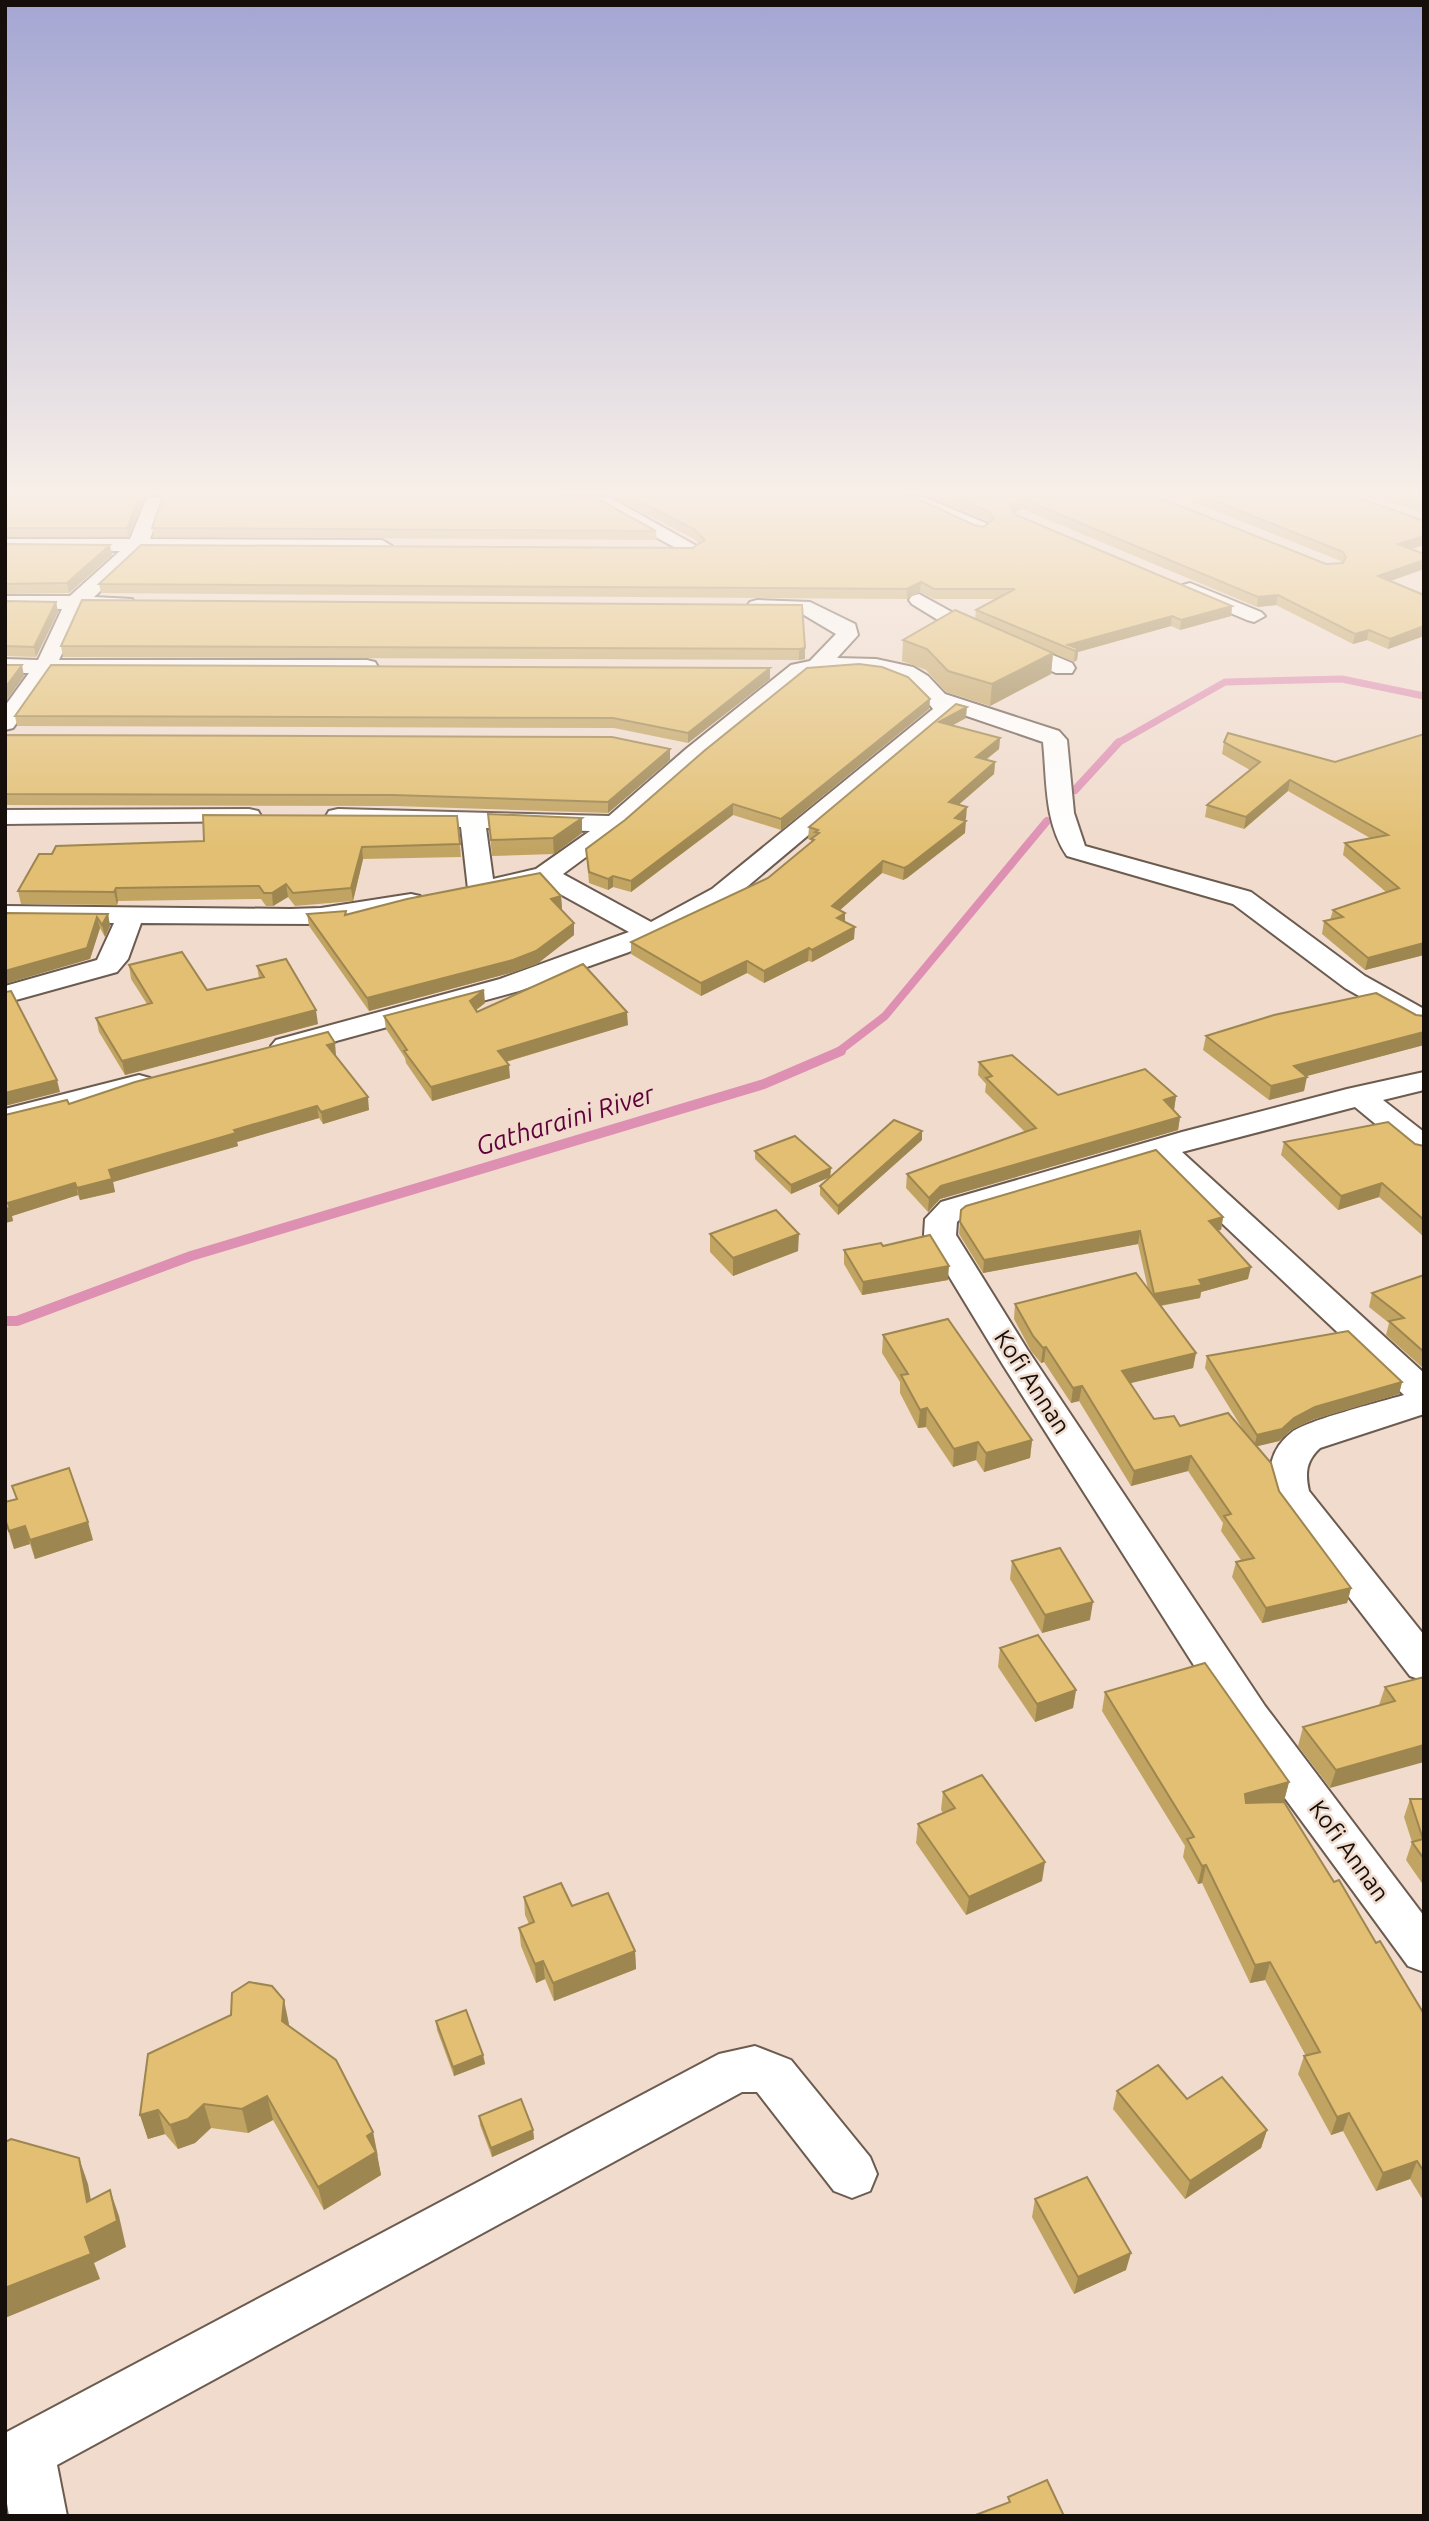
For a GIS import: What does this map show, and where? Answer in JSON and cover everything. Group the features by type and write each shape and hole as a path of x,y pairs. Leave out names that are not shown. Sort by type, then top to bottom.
{"street":[{"path":"10,731 47,666 70,615"},
{"path":"5,914 321,916 481,889 545,875 615,824 694,754 847,635 847,629 820,615"},
{"path":"943,615 1064,668"},
{"path":"928,633 950,619"},
{"path":"875,666 907,646"},
{"path":"5,666 386,667"},
{"path":"255,1054 525,981 689,915 721,895 945,710 916,676 875,666 758,670"},
{"path":"937,699 1051,736 1055,740 1064,818 1070,843 1076,851 1242,898 1355,982 1424,1021"},
{"path":"667,749 694,754"},
{"path":"5,817 269,816"},
{"path":"310,816 615,824"},
{"path":"472,819 481,889"},
{"path":"545,875 650,932"},
{"path":"5,995 107,966 114,959 130,916"},
{"path":"5,1118 162,1079"},
{"name":"Kofi Annan","path":"1424,1081 1358,1095 952,1209 941,1219 940,1235 1015,1357 1250,1718 1424,1952"},
{"path":"1358,1095 1424,1148"},
{"path":"1161,1149 1424,1393"},
{"path":"1424,1401 1307,1439 1295,1449 1286,1476 1291,1495 1424,1665"},
{"path":"38,2516 16,2458 736,2070 755,2067 774,2076 852,2174"}],"building":[{"path":"5,615 50,615 34,647 5,646"},
{"path":"75,615 803,615 805,648 799,649 61,646"},
{"path":"947,615 966,615 1053,653 992,684 948,671 927,649 903,640"},
{"path":"987,615 1201,615 1181,620 1172,616 1068,645 1079,649 1075,651"},
{"path":"1317,615 1424,615 1424,626 1390,639 1369,630 1355,634"},
{"path":"859,664 882,667 908,677 930,699 781,819 733,804 631,881 613,876 608,879 589,872 586,849 625,820 704,751 807,668"},
{"path":"5,665 22,665 5,688"},
{"path":"51,665 770,668 688,733 613,718 15,716"},
{"path":"956,704 967,707 939,722 1000,738 976,757 995,762 949,802 967,807 955,818 966,821 904,868 883,861 832,906 845,913 837,918 855,927 764,971 747,961 701,983 631,942 768,878 814,840 811,839 819,833 815,832 818,830 809,827"},
{"path":"1228,733 1335,762 1424,734 1424,943 1368,958 1324,921 1343,917 1333,910 1399,888 1345,843 1388,835 1290,780 1246,817 1207,805 1260,762 1224,742"},
{"path":"5,735 612,737 670,749 608,802 393,795 5,794"},
{"path":"488,814 582,818 553,838 491,840"},
{"path":"203,815 457,816 460,844 362,847 351,888 293,893 286,884 272,893 264,893 259,886 116,888 114,892 18,891 39,854 52,854 56,846 204,841"},
{"path":"540,873 561,896 551,899 574,923 536,951 513,960 367,998 307,914 346,911 345,915 407,899"},
{"path":"7,913 108,914 102,925 97,917 87,948 5,971"},
{"path":"182,952 207,990 264,977 257,966 286,959 316,1010 122,1061 96,1018 152,1003 129,965"},
{"path":"583,964 627,1012 498,1051 509,1065 431,1087 404,1051 407,1050 384,1016 484,990 470,1001 477,1012"},
{"path":"11,991 57,1080 5,1093 5,992"},
{"path":"1376,993 1416,1015 1424,1016 1424,1032 1294,1066 1307,1077 1271,1086 1206,1036 1274,1015"},
{"path":"328,1032 335,1043 327,1045 368,1097 321,1112 317,1106 234,1130 236,1133 109,1170 112,1179 77,1188 75,1183 8,1203 10,1208 5,1209 5,1115 67,1100 69,1104 135,1082"},
{"path":"1012,1055 1058,1095 1145,1069 1176,1096 1164,1100 1180,1117 941,1186 929,1198 907,1174 1036,1128 986,1078 992,1076 979,1062"},
{"path":"894,1120 922,1131 838,1206 820,1186"},
{"path":"1388,1122 1415,1144 1424,1146 1424,1220 1382,1183 1341,1196 1284,1142"},
{"path":"795,1136 831,1168 791,1185 755,1151"},
{"path":"1156,1150 1223,1217 1209,1221 1251,1267 1199,1280 1202,1285 1154,1294 1140,1231 984,1260 960,1222 961,1210 966,1206"},
{"path":"776,1210 799,1234 733,1258 710,1234"},
{"path":"930,1235 949,1266 863,1282 844,1250 881,1243 883,1246"},
{"path":"1136,1273 1196,1353 1122,1371 1154,1419 1174,1416 1180,1426 1228,1413 1271,1463 1279,1491 1351,1588 1266,1608 1236,1562 1254,1558 1224,1516 1231,1514 1191,1456 1134,1471 1082,1386 1073,1388 1046,1347 1043,1348 1033,1336 1015,1304"},
{"path":"1424,1275 1424,1352 1389,1321 1404,1318 1372,1293"},
{"path":"948,1319 1032,1440 986,1453 978,1442 954,1449 927,1408 920,1410 901,1375 908,1374 883,1335"},
{"path":"1348,1331 1402,1382 1315,1407 1294,1418 1282,1429 1257,1435 1207,1356"},
{"path":"69,1468 88,1522 30,1540 25,1526 9,1531 5,1519 5,1502 17,1499 12,1486"},
{"path":"1060,1548 1093,1602 1045,1615 1012,1561"},
{"path":"1038,1635 1076,1690 1037,1704 1000,1648"},
{"path":"1205,1663 1289,1782 1245,1794 1246,1803 1284,1802 1334,1882 1339,1880 1376,1943 1380,1941 1424,2014 1424,2172 1417,2161 1383,2173 1349,2113 1337,2117 1304,2056 1320,2052 1270,1962 1255,1965 1206,1865 1202,1866 1187,1839 1194,1837 1105,1692"},
{"path":"1424,1677 1424,1745 1336,1770 1303,1727 1395,1701 1385,1687"},
{"path":"982,1775 1045,1862 969,1897 918,1824 955,1808 943,1792"},
{"path":"1410,1799 1424,1799 1424,1859 1412,1842 1423,1839"},
{"path":"561,1883 572,1906 608,1893 635,1951 553,1983 543,1961 535,1964 519,1928 534,1922 524,1897"},
{"path":"249,1982 272,1986 284,2000 282,2021 336,2060 373,2132 367,2136 376,2152 318,2187 267,2096 242,2109 204,2104 188,2119 170,2125 158,2110 140,2115 148,2054 231,2015 232,1993"},
{"path":"466,2010 483,2055 453,2067 436,2021"},
{"path":"1158,2065 1187,2099 1222,2077 1267,2130 1190,2181 1117,2091"},
{"path":"521,2099 533,2130 491,2148 479,2116"},
{"path":"11,2139 79,2158 87,2202 110,2190 117,2221 85,2237 91,2254 5,2288 5,2142"},
{"path":"1087,2177 1131,2253 1078,2277 1035,2199"},
{"path":"1047,2480 1064,2516 973,2516 1010,2502 1008,2497"}],"waterway":[{"name":"Gatharaini River","path":"1118,743 1225,682 1342,679 1424,696"},
{"name":"Gatharaini River","path":"1075,790 1118,743"},
{"name":"Gatharaini River","path":"838,1052 885,1016 1047,821"},
{"name":"Gatharaini River","path":"5,1321 17,1321 191,1256 764,1084 841,1051"}]}
